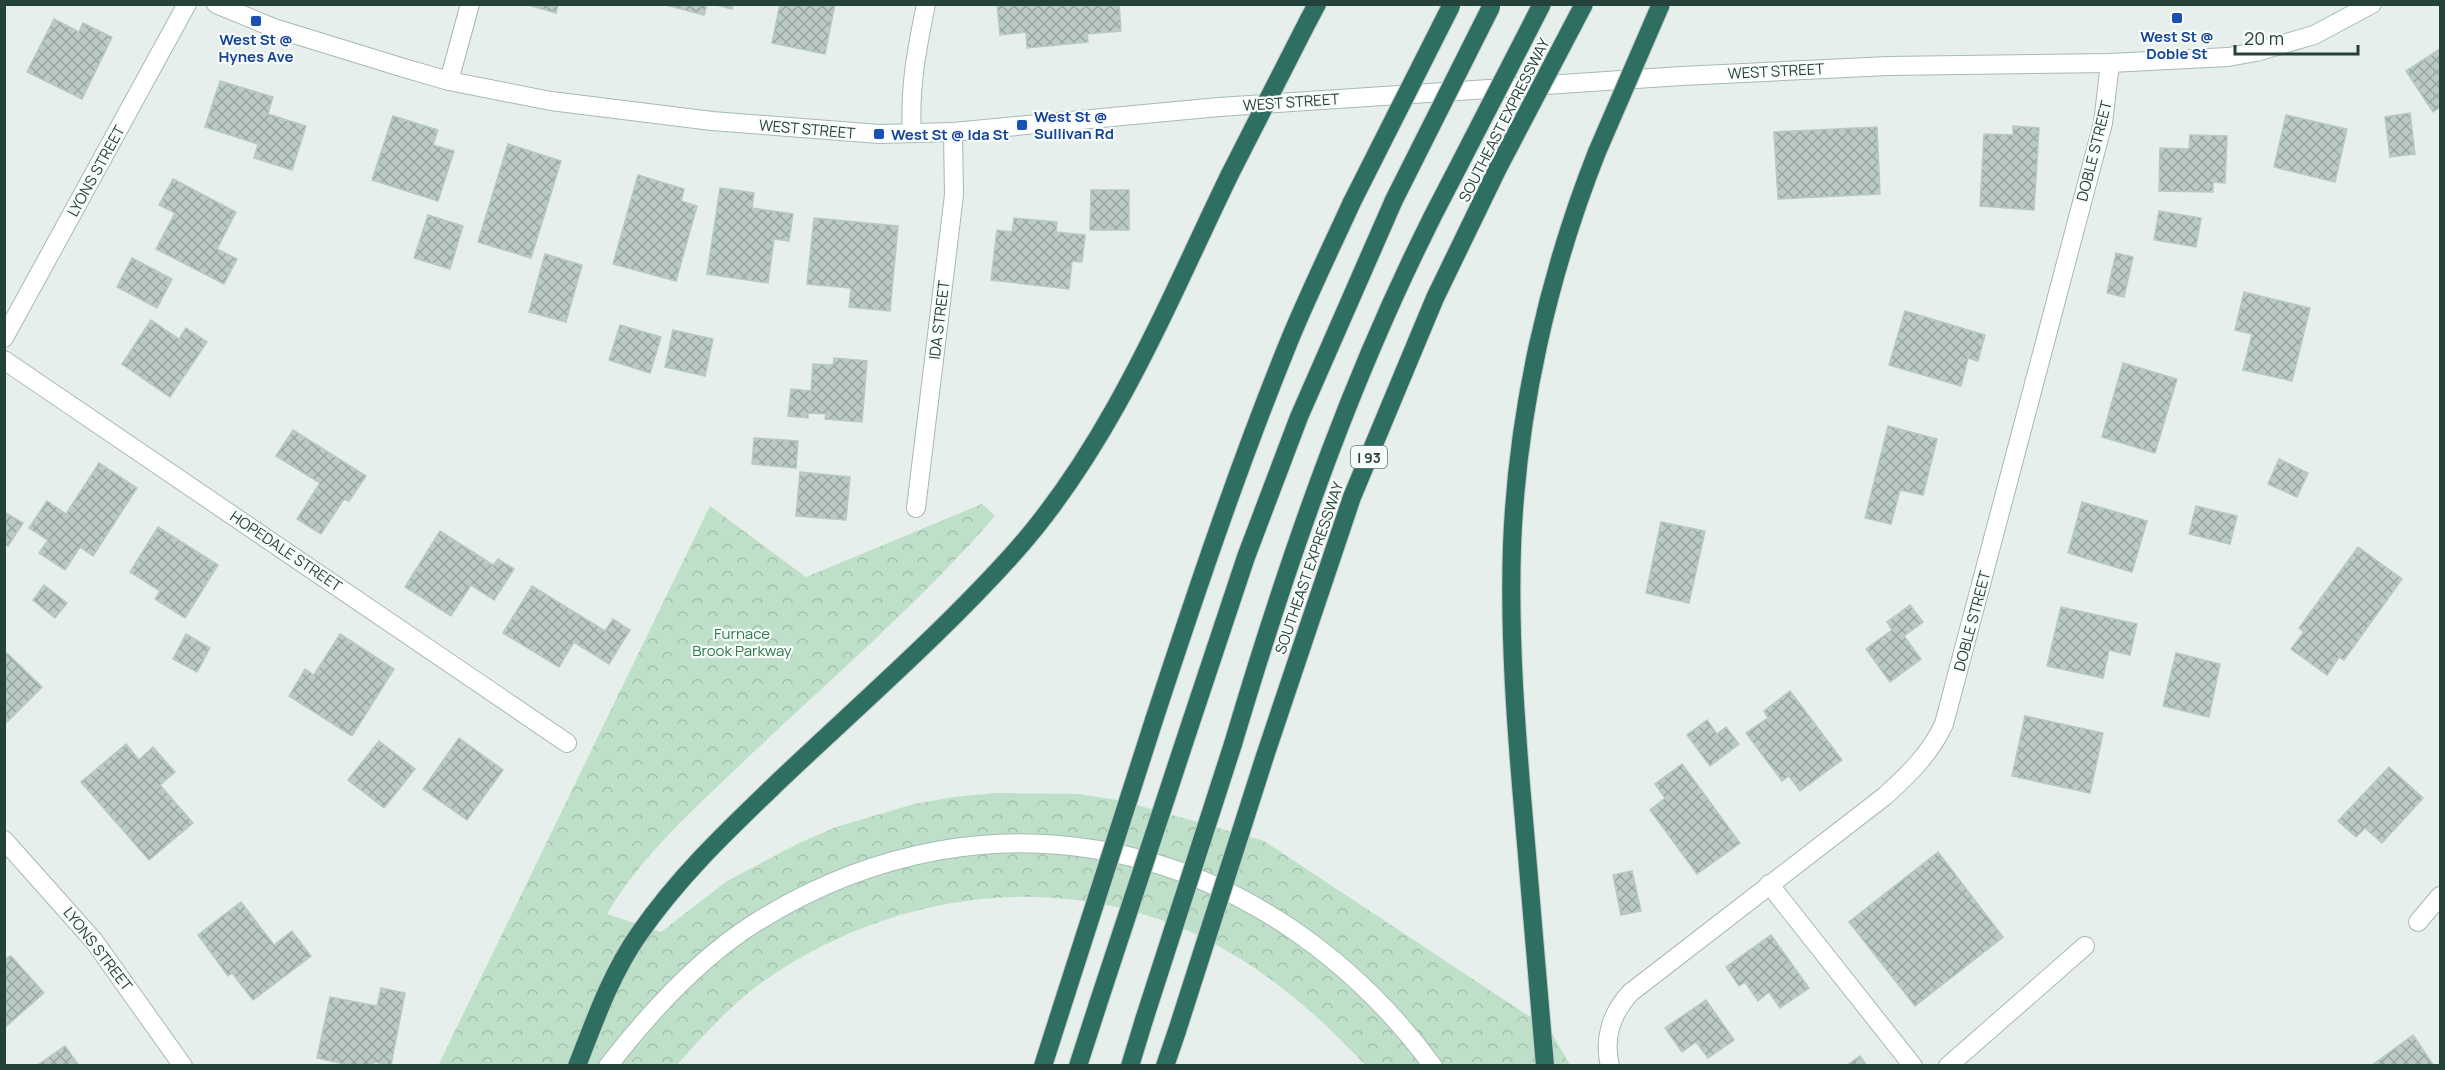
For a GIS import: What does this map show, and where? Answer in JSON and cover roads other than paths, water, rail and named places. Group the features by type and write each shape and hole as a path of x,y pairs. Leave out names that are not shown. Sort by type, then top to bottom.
{"highway":[{"path":"577,1065 606,994 625,956 678,882 721,837 964,605 1014,554 1056,500 1097,439 1132,375 1230,174 1317,4"},
{"name":"I 93","path":"1130,1065 1233,744 1269,622 1318,483 1401,282 1542,4"},
{"name":"SOUTHEAST EXPRESSWAY","path":"1166,1065 1264,756 1352,497 1435,298 1498,168 1584,4"},
{"path":"1545,1065 1515,717 1512,545 1520,460 1541,337 1560,256 1597,152 1661,4"},
{"path":"1043,1065 1211,544 1265,403 1291,337 1352,202 1451,5"},
{"path":"1078,1065 1246,557 1299,417 1394,200 1491,6"}],"street":[{"name":"LYONS STREET","path":"4,338 187,4"},
{"name":"WEST STREET","path":"216,4 316,42 449,81 606,109 818,130 912,133 953,132 1219,107 1681,76 1888,66 2109,63 2228,57 2256,52 2314,34 2372,4"},
{"path":"449,81 470,4"},
{"path":"912,133 913,73 926,4"},
{"name":"DOBLE STREET","path":"1610,1065 1608,1039 1610,1022 1618,1006 1630,993 1904,778 1935,744 1944,724 2103,123 2109,63"},
{"name":"IDA STREET","path":"916,508 954,195 953,132"},
{"name":"HOPEDALE STREET","path":"4,360 567,743"},
{"name":"LYONS STREET","path":"4,840 94,941 183,1065"},
{"path":"608,1065 695,970 754,923 787,905 829,885 888,862 960,847 1036,843 1075,844 1148,860 1221,888 1259,908 1328,956 1359,983 1417,1044 1433,1065"},
{"path":"1769,884 1913,1065"},
{"path":"2418,922 2440,896"},
{"path":"1948,1065 2085,946"}],"place":[{"name":"West St @ Doble St","path":"2177,18"},
{"name":"West St @ Hynes Ave","path":"256,21"},
{"name":"West St @ Sullivan Rd","path":"1022,125"},
{"name":"West St @ Ida St","path":"879,134"}],"park label":[{"name":"Furnace Brook Parkway","path":"742,642"}]}
